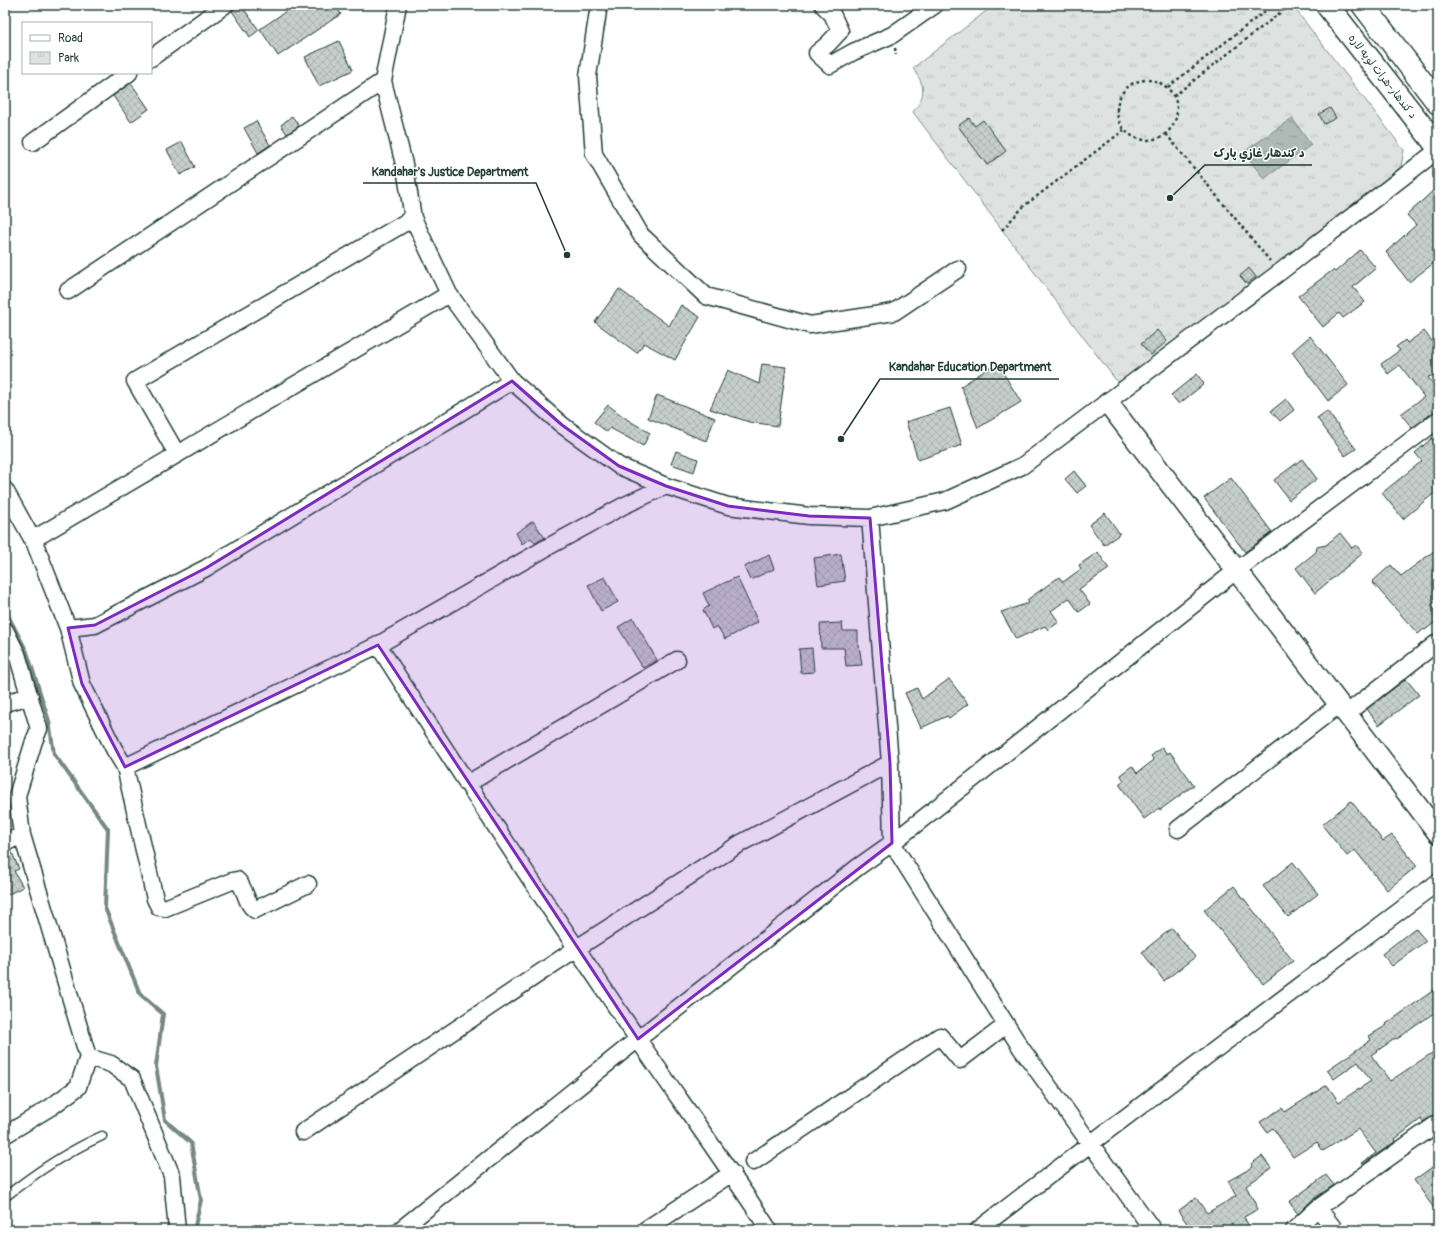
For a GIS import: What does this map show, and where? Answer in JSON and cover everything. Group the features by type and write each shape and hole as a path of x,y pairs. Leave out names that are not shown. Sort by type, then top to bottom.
{"highway":[{"name":"د کندهار-هرات لويه لاره","path":"1327,5 1438,147"},
{"path":"1363,5 1438,103"}],"street":[{"path":"152,57 225,5"},
{"path":"398,5 383,81 406,168 413,218 449,294 512,381 562,425 619,466 666,486 728,506 809,516 870,518 945,501 1022,466 1108,403 1438,150"},
{"path":"597,5 588,76 594,154 641,235 706,296 810,325 894,312 958,269"},
{"path":"823,5 832,14 840,31 817,53 830,65 853,52 892,35 935,5"},
{"path":"33,142 128,74"},
{"path":"68,291 383,81"},
{"path":"177,454 135,381 413,218"},
{"path":"32,540 449,294"},
{"path":"68,628 95,625 206,568 512,381"},
{"path":"1108,403 1438,833"},
{"path":"400,1230 638,1038 858,867 892,843 1237,570 1438,420"},
{"path":"125,766 378,645 623,506 666,486"},
{"path":"5,490 32,540 68,628 82,684 114,749 125,766 155,899 159,907 165,908 237,880 241,884 251,906 255,910 308,884"},
{"path":"870,518 890,763 892,843 1021,1048 1152,1230"},
{"path":"5,630 17,654 39,729 17,796 22,835 88,1057 78,1087 51,1107 5,1135"},
{"path":"1178,829 1438,642"},
{"path":"378,645 467,784 638,1038 732,1173 769,1230"},
{"path":"467,784 677,660"},
{"path":"5,703 30,696"},
{"path":"303,1132 577,948 741,843 890,763"},
{"path":"5,843 22,835"},
{"path":"978,1230 1438,882"},
{"path":"753,1162 940,1036 960,1060 1006,1025"},
{"path":"88,1057 111,1064 132,1079 172,1176 177,1230"},
{"path":"1294,1230 1318,1208 1438,1123"},
{"path":"645,1230 732,1173"},
{"path":"1318,1208 1334,1230"}],"lane":[{"path":"5,1197 34,1174 80,1146 102,1136"}],"path":[{"path":"1168,87 1273,5"},
{"path":"1174,96 1290,5"},
{"path":"1149,79 1168,87 1174,96 1177,104 1177,116 1172,128 1166,134 1158,139 1144,140 1131,136 1124,130 1116,111 1122,92 1130,84 1139,80 1149,79"},
{"path":"1002,230 1024,206 1124,130"},
{"path":"1166,134 1280,272"}],"highlighted area":[{"path":"512,381 562,425 619,466 666,486 728,506 809,516 870,518 890,763 892,843 638,1039 378,645 125,767 82,684 68,628 95,625 206,568"}],"green space":[{"path":"994,5 1292,5 1404,150 1401,167 1126,382 1121,383 1115,379 913,112 921,100 923,90 920,80 913,68"}],"water":[{"path":"1292,118 1311,145 1264,179 1244,152"}],"building":[{"path":"241,5 259,30 250,37 232,11"},
{"path":"295,5 335,5 341,14 278,56 260,29"},
{"path":"339,41 353,70 319,86 305,57"},
{"path":"131,83 149,109 131,122 113,96"},
{"path":"1330,108 1336,118 1324,124 1319,114"},
{"path":"292,116 299,126 287,134 281,125"},
{"path":"969,118 975,126 983,120 1006,151 987,165 958,126"},
{"path":"256,121 270,145 258,153 244,128"},
{"path":"182,142 195,167 180,175 167,150"},
{"path":"1438,186 1438,260 1409,282 1386,252 1416,225 1407,215"},
{"path":"1360,250 1376,268 1353,287 1365,302 1343,318 1339,313 1323,327 1298,296 1333,270 1335,272"},
{"path":"1249,268 1256,277 1247,284 1240,276"},
{"path":"619,289 669,326 681,305 700,317 675,360 644,343 637,353 595,322"},
{"path":"1157,330 1167,341 1151,355 1141,344"},
{"path":"1424,331 1438,349 1438,374 1428,377 1438,390 1438,409 1412,428 1401,414 1424,397 1400,365 1388,374 1381,364 1400,350 1396,347 1405,340 1407,343"},
{"path":"1310,336 1348,385 1328,401 1292,352"},
{"path":"997,363 1021,402 978,428 961,386"},
{"path":"762,364 786,367 778,426 749,422 710,409 728,370 759,384"},
{"path":"1197,374 1204,384 1179,404 1171,395"},
{"path":"657,395 715,418 706,441 648,418"},
{"path":"1286,399 1294,410 1280,421 1271,411"},
{"path":"608,405 628,420 650,433 643,446 610,428 607,432 594,422"},
{"path":"950,408 962,445 918,460 906,422"},
{"path":"1327,411 1356,449 1345,456 1317,418"},
{"path":"1432,438 1438,445 1438,479 1433,483 1438,490 1403,519 1382,493 1422,461 1415,453"},
{"path":"676,451 698,459 694,472 671,464"},
{"path":"1302,459 1317,479 1289,500 1274,480"},
{"path":"1074,471 1086,486 1077,493 1065,479"},
{"path":"1231,478 1272,532 1245,552 1204,498"},
{"path":"1105,513 1120,534 1104,545 1089,525"},
{"path":"533,521 545,538 535,543 531,538 522,544 516,533"},
{"path":"1340,533 1352,548 1356,545 1363,553 1315,593 1296,568 1316,552 1317,547 1326,545"},
{"path":"1438,548 1438,599 1431,605 1438,614 1438,620 1418,634 1372,582 1391,565 1401,576"},
{"path":"1098,552 1109,569 1079,589 1090,604 1079,612 1069,598 1051,611 1059,622 1048,630 1045,626 1016,639 1001,612 1029,603 1027,600 1059,577 1063,582 1081,569 1079,565"},
{"path":"841,554 845,581 818,585 814,558"},
{"path":"769,555 774,569 750,580 744,567"},
{"path":"605,577 618,602 601,611 588,585"},
{"path":"737,577 758,622 725,639 717,626 712,629 703,610 709,606 703,593"},
{"path":"633,618 657,660 643,668 618,627"},
{"path":"842,623 843,631 858,631 858,645 862,665 846,666 844,648 821,648 820,624"},
{"path":"812,648 814,672 801,673 799,649"},
{"path":"949,679 968,704 949,718 947,716 921,728 905,693 917,688 922,699"},
{"path":"1406,679 1419,695 1379,725 1367,709"},
{"path":"1162,747 1167,754 1170,752 1194,785 1160,810 1159,808 1144,819 1119,784 1124,780 1120,775 1132,766 1137,773 1154,760 1151,756"},
{"path":"1351,801 1383,841 1392,835 1417,866 1387,890 1355,850 1347,856 1322,825"},
{"path":"11,850 19,869 14,871 23,887 5,896 5,852"},
{"path":"1293,862 1318,894 1288,917 1263,886"},
{"path":"1234,886 1293,961 1263,984 1204,910"},
{"path":"1172,928 1195,957 1164,981 1142,952"},
{"path":"1415,928 1426,941 1392,966 1382,954"},
{"path":"1438,987 1438,1010 1397,1039 1396,1038 1371,1055 1390,1081 1438,1049 1438,1114 1433,1115 1423,1122 1421,1119 1395,1139 1396,1141 1363,1164 1362,1163 1376,1153 1358,1129 1323,1151 1317,1142 1293,1157 1273,1128 1267,1132 1260,1122 1282,1108 1285,1112 1327,1085 1339,1102 1371,1081 1358,1062 1334,1079 1327,1070 1371,1040 1369,1036 1387,1025 1386,1024"},
{"path":"1262,1156 1271,1168 1246,1186 1258,1209 1244,1217 1251,1230 1192,1230 1178,1211 1196,1198 1207,1213 1236,1196 1228,1181 1253,1167 1251,1164"},
{"path":"1438,1163 1438,1214 1414,1180"},
{"path":"1326,1175 1334,1185 1312,1200 1298,1214 1289,1202"}],"waterway":[{"path":"5,610 27,652 49,721 54,754 108,829 105,908 140,994 163,1014 156,1066 165,1120 191,1143 201,1200 194,1230"}],"place":[{"name":"د کندهار غازي پارک","path":"1170,198"},
{"name":"Kandahar's Justice Department","path":"567,255"},
{"name":"Kandahar Education Department","path":"841,439"}]}
